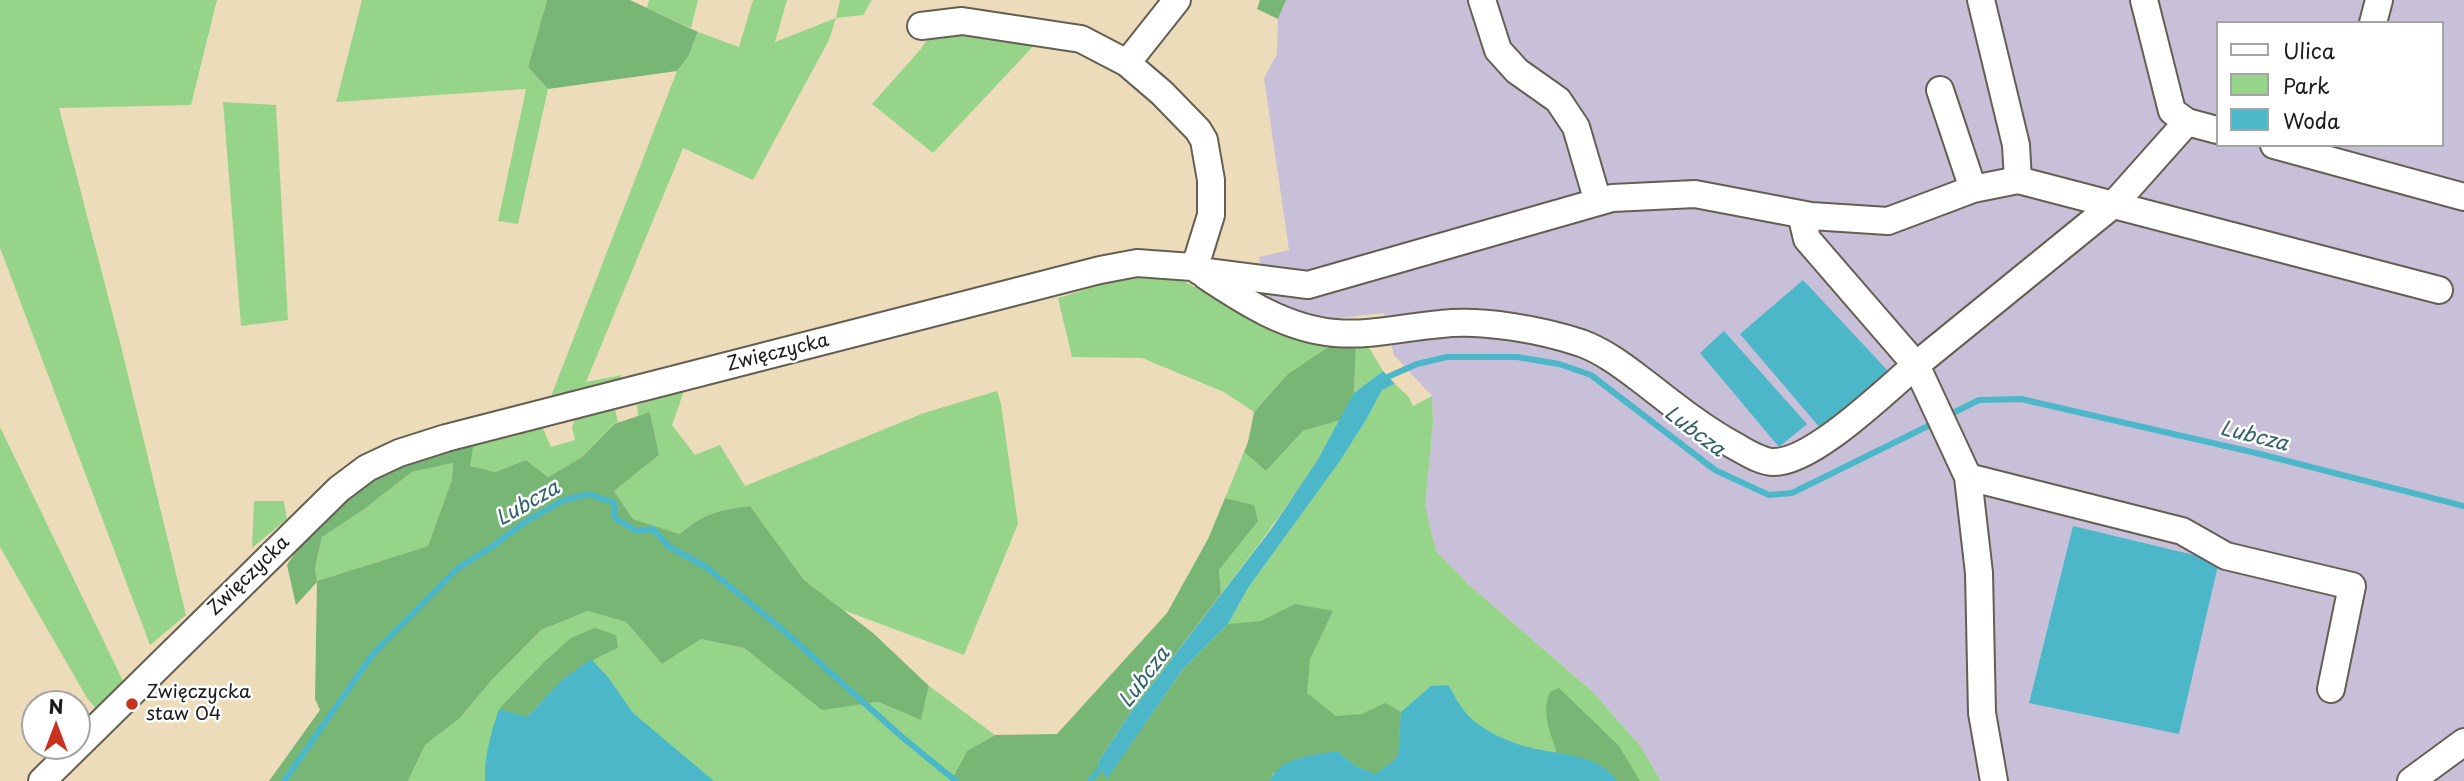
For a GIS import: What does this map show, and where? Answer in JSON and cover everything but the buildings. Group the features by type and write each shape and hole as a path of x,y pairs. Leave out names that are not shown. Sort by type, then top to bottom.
{"street":[{"path":"1126,63 1177,0"},
{"path":"1482,0 1498,50 1517,71 1558,100 1576,127 1598,202"},
{"path":"1981,0 2016,145 2018,180 2439,290"},
{"path":"2144,0 2172,111 2187,122 2216,130"},
{"path":"2374,21 2379,0"},
{"path":"922,26 962,21 1081,39 1126,63 1162,93 1198,130 1204,140 1211,180 1211,215 1196,269 1249,304 1280,318 1321,330 1368,333 1443,323 1488,325 1549,333 1586,345 1620,364 1713,434 1746,453 1772,462 1795,459 1820,445 2114,204 2187,122"},
{"path":"1940,90 1973,189"},
{"path":"2288,147 2338,154 2464,197"},
{"name":"Zwięczycka","path":"42,781 340,489 367,468 399,453 446,438 1100,270 1137,263 1308,285 1612,198 1695,194 1801,215 1888,221 1973,189 2018,180"},
{"path":"1801,215 1807,239 1916,365 1968,477 1979,573 1982,713 1994,781"},
{"path":"1968,477 2182,531 2226,556 2353,586 2330,689"},
{"path":"2411,781 2464,742"}],"shaded area":[{"path":"1286,0 2464,0 2464,781 1661,781 1641,747 1593,692 1469,585 1436,551 1425,506 1433,424 1432,396 1394,355 1384,313 1313,321 1271,306 1259,257 1289,250 1264,78 1277,54 1278,19"}],"green space":[{"path":"0,0 217,0 191,105 59,108 121,346 186,615 150,645 0,248"},
{"path":"362,0 547,0 528,67 548,89 518,224 498,221 526,89 336,102"},
{"path":"547,0 630,0 698,32 688,57 677,71 548,89 528,67"},
{"path":"649,0 698,0 691,28 647,8"},
{"path":"753,0 787,0 775,42 836,18 829,40 753,180 683,148 586,382 622,375 617,385 550,399 677,71 688,57 698,32 739,47"},
{"path":"840,0 872,0 863,15 836,18"},
{"path":"1260,0 1286,0 1278,19 1257,9"},
{"path":"933,32 1040,39 933,153 872,104"},
{"path":"223,102 276,105 288,320 241,326"},
{"path":"1142,272 1185,282 1245,313 1331,345 1288,374 1254,412 1224,392 1142,358 1072,357 1058,298"},
{"path":"1331,345 1356,345 1354,393 1341,420 1303,431 1266,471 1244,452 1254,412 1288,374"},
{"path":"1356,345 1370,349 1383,371 1354,393"},
{"path":"1395,384 1409,397 1413,406 1432,396 1433,424 1425,506 1436,551 1469,585 1593,692 1641,747 1661,781 1106,781 1228,624 1248,588 1340,461 1382,390"},
{"path":"684,391 672,425 695,455 720,445 745,486 924,413 997,391 1018,524 964,655 843,610 804,580 750,506 712,514 696,521 680,534 633,519 614,491 659,455 650,412 638,416 637,405"},
{"path":"614,405 618,422 582,457 548,477 526,460 495,472 469,466 474,441 542,426 551,447 575,440 572,427 575,419"},
{"path":"650,412 659,455 614,491 633,519 680,534 696,521 712,514 750,506 804,580 873,633 929,686 921,720 878,702 822,710 744,648 701,639 662,664 626,622 588,611 541,630 491,681 460,718 425,745 408,781 269,781 320,710 315,699 317,582 296,605 287,565 318,517 371,477 416,455 474,441 470,466 495,472 526,460 548,477 582,457 614,424","holes":["453,463 452,479 428,546 317,581 315,568 322,537 363,510 412,472"]},
{"path":"1341,420 1299,488 1221,594 1219,570 1257,521 1253,505 1225,498 1244,452 1266,471 1303,431"},
{"path":"0,427 124,683 98,711 91,703 91,690 82,690 0,547"},
{"path":"453,463 452,479 428,546 317,581 315,568 322,537 363,510 412,472"},
{"path":"1225,498 1254,505 1258,521 1219,570 1221,594 1131,712 1098,762 1107,778 1183,669 1228,624 1261,621 1295,604 1333,611 1310,659 1307,693 1336,716 1362,714 1385,703 1401,712 1398,757 1376,774 1354,765 1336,751 1273,773 1269,781 951,781 967,751 995,735 1057,734 1167,613 1208,539"},
{"path":"254,501 284,501 287,519 252,548"},
{"path":"588,611 626,622 662,664 701,639 744,648 822,709 878,702 921,720 929,686 995,735 967,751 951,781 408,781 425,745 460,718 491,681 541,630"},
{"path":"595,628 616,635 618,648 591,661 568,677 527,717 499,709 571,638"},
{"path":"1559,688 1619,746 1640,781 1617,781 1612,774 1598,765 1557,753 1546,708 1550,692"}],"water":[{"path":"1803,280 1889,372 1821,429 1740,334"},
{"path":"1724,331 1807,424 1779,447 1700,353"},
{"path":"1383,371 1395,384 1382,390 1340,461 1248,588 1228,624 1183,669 1107,779 1098,762 1131,712 1272,528 1318,459 1354,393"},
{"path":"2073,526 2219,561 2179,734 2029,703"},
{"path":"591,659 608,677 633,713 714,781 485,781 487,754 499,709 527,717 562,680"},
{"path":"1448,685 1466,713 1486,729 1520,745 1589,760 1600,765 1617,781 1269,781 1282,767 1298,758 1337,751 1354,765 1376,774 1398,757 1401,712 1431,686"}],"waterway":[{"name":"Lubcza","path":"1383,379 1417,364 1447,357 1517,357 1559,364 1591,375 1715,470 1769,495 1792,493 1934,423"},
{"name":"Lubcza","path":"1947,416 1979,400 2021,399 2256,453 2464,506"},
{"name":"Lubcza","path":"284,781 373,654 458,568 525,522 564,500 589,494 614,503 615,518 636,531 653,529 668,546 706,567 783,630 902,737 956,781"},
{"name":"Lubcza","path":"1090,781 1106,761"}],"place":[{"name":"Zwięczycka staw 04","path":"132,704"}]}
